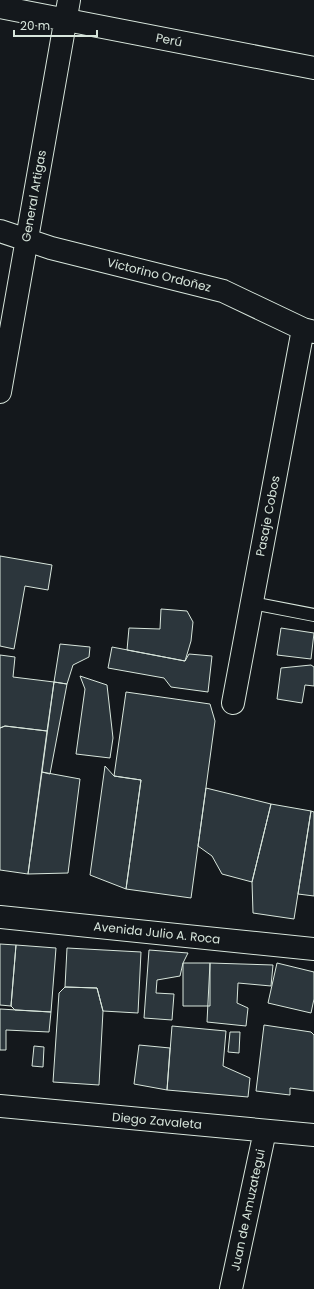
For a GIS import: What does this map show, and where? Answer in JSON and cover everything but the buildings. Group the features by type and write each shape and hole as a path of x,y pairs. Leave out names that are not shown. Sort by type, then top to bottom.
{"street":[{"name":"Perú","path":"0,7 68,10 314,68"},
{"name":"General Artigas","path":"0,392 26,239 68,10"},
{"name":"Victorino Ordoñez","path":"0,231 51,248 223,291 309,331"},
{"name":"Pasaje Cobos","path":"233,703 252,603 309,331"},
{"name":"Avenida Julio A. Roca","path":"0,917 314,949"},
{"name":"Diego Zavaleta","path":"0,1106 314,1135"},
{"name":"Juan de Amuzategui","path":"231,1289 265,1131"}],"lane":[{"path":"252,603 314,615"}]}
